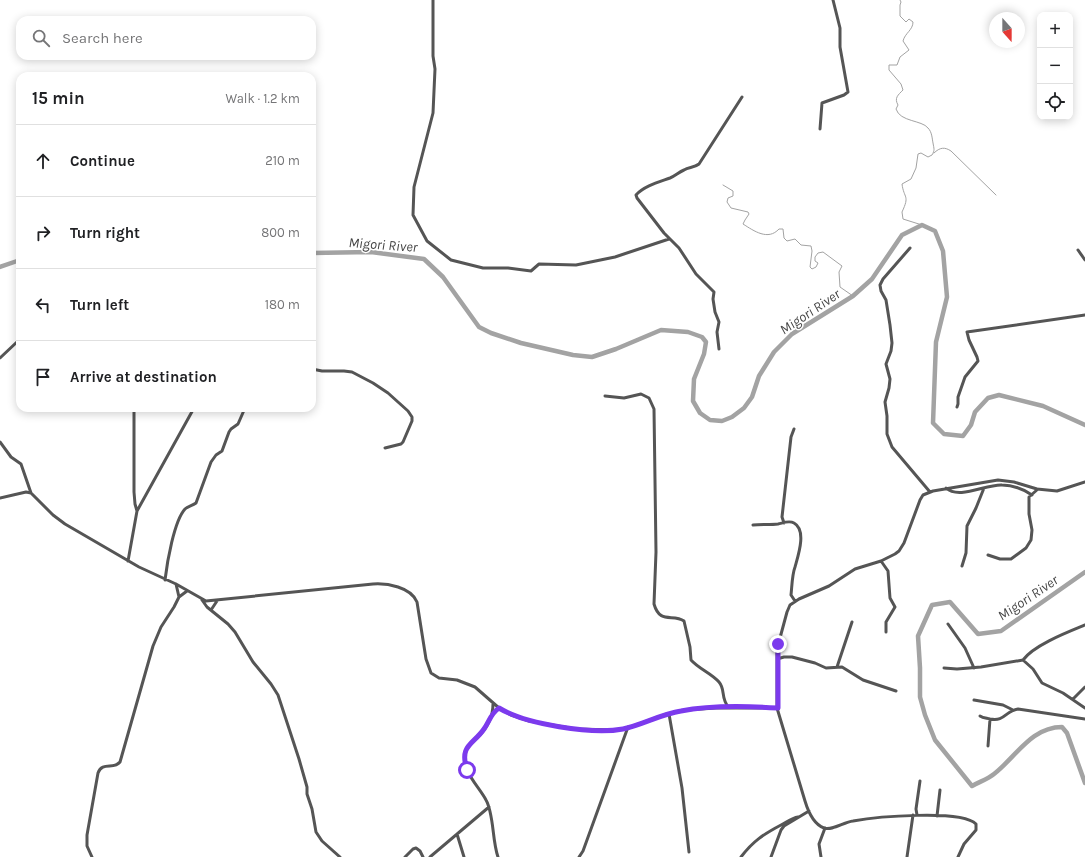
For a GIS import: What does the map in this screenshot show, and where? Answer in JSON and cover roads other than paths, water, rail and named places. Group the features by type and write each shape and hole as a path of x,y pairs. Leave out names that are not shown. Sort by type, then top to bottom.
{"street":[{"path":"433,0 433,56 435,69 434,113 414,187 413,215 427,240 451,260 483,268 508,268 531,271 539,264 576,265 615,257 669,239"},
{"path":"820,129 822,103 844,95 848,92 840,47 840,28 833,0"},
{"path":"719,349 717,332 719,322 715,312 713,299 714,292 696,274 679,248 669,239 636,195 654,184 670,178 686,169 693,168 699,164 742,97"},
{"path":"910,248 883,279 880,285 881,291 886,300 892,343 891,351 886,364 890,379 885,402 887,430 891,445 930,492"},
{"path":"1078,250 1085,260"},
{"path":"956,407 958,404 958,394 965,377 978,361 967,332 1085,315"},
{"path":"0,358 16,343"},
{"path":"316,370 344,370 352,372 388,393 408,411 412,417 412,421 402,443 385,448"},
{"path":"605,396 624,398 641,394 649,398 653,405 656,474 654,604 661,615 684,621 690,646 691,660 719,681 724,700 729,708"},
{"path":"134,412 134,492 137,511"},
{"path":"128,561 137,511 192,412"},
{"path":"165,580 172,542 182,513 185,508 196,503 210,462 222,451 229,432 238,424 243,412"},
{"path":"784,523 782,517 786,474 791,437 794,429"},
{"path":"0,442 11,457 21,464 31,493 53,515 65,524 128,561 176,584 202,600 228,624 239,637 253,662 278,695 299,758 307,787 307,794 316,832 329,849 340,857"},
{"path":"923,495 946,488 998,480 1014,482 1038,489 1057,491 1085,482"},
{"path":"946,488 955,492 1008,485 1021,489 1032,495"},
{"path":"789,607 795,601 829,586 855,569 892,557 901,548 925,487"},
{"path":"962,566 966,553 966,526 976,508 984,488"},
{"path":"988,555 1011,559 1029,545 1032,534 1029,514 1029,497 1038,489"},
{"path":"0,498 20,493 31,493"},
{"path":"753,525 794,523 800,531 801,536 798,557 794,570 789,607 778,641 778,708 808,811 816,822 825,828 831,828 854,820 917,814 971,820 976,824 976,830 964,844 958,857"},
{"path":"881,561 888,571 890,598 895,607 886,622 886,632"},
{"path":"92,857 87,846 87,835 99,770 103,766 115,766 120,763 153,646 178,597 176,584"},
{"path":"202,600 217,601 374,584 395,586 410,593 416,599 427,666 431,673 439,678 457,680 475,687 493,704 510,715 529,721 576,729 608,731 628,727 669,714 691,709 778,708"},
{"path":"178,597 187,591"},
{"path":"791,597 795,601"},
{"path":"212,610 217,601"},
{"path":"837,667 852,622"},
{"path":"948,624 965,648 974,668"},
{"path":"944,668 974,668 1023,660 1033,651 1053,639 1085,625"},
{"path":"777,658 792,657 829,668 844,668 863,680 896,690"},
{"path":"1023,660 1033,669 1042,683 1060,691 1084,706"},
{"path":"1073,699 1085,687"},
{"path":"974,700 1003,705 1013,710"},
{"path":"493,704 492,713 483,731 468,746 465,762 469,773 486,799 489,808 494,845 498,857"},
{"path":"492,713 499,708"},
{"path":"980,716 996,720 1003,718 1018,708 1085,719"},
{"path":"669,714 682,788 689,852"},
{"path":"988,746 990,719"},
{"path":"579,857 583,851 628,727"},
{"path":"917,814 916,809 920,781"},
{"path":"937,816 940,790"},
{"path":"430,857 489,808"},
{"path":"771,857 781,830 808,811"},
{"path":"907,857 913,815"},
{"path":"741,857 756,840 767,832 798,817"},
{"path":"821,857 819,844 825,828"},
{"path":"457,834 464,857"},
{"path":"405,857 416,848 420,851 423,857"}],"waterway":[{"path":"900,0 900,16 906,22 909,19 913,22 913,25 903,41 909,50 900,57 897,65 889,65 889,70 901,84 903,90 897,97 896,100 898,105 896,109 898,113 906,119 921,123 928,128 931,133 934,148 934,152 928,157 921,153 918,154 916,168 911,179 902,184 906,197 906,203 902,212 903,219 922,225"},
{"path":"934,153 942,148 951,151 996,195"},
{"path":"723,185 733,191 733,196 728,198 727,202 731,208 748,212 749,214 743,224 756,232 766,235 775,233 779,229 783,229 784,238 787,241 795,239 801,245 811,246 812,251 810,267 812,269 816,267 818,263 815,261 815,257 818,253 823,252 842,266 839,272 840,287 853,296"},
{"name":"Migori River","path":"316,253 371,252 424,259 443,277 479,327 491,333 521,343 573,355 592,357 616,349 661,330 688,332 702,337 706,342 704,354 694,379 693,401 700,413 710,420 722,421 732,417 744,408 752,397 759,376 774,352 792,334 853,296 872,279 902,235 922,225 935,231 943,251 947,297 936,342 933,423 944,434 963,436 971,425 975,412 988,398 999,395 1043,406 1085,425"},
{"name":"Migori River","path":"0,267 16,261"},
{"name":"Migori River","path":"1085,572 1001,631 978,634 950,602 932,605 918,636 920,697 925,715 935,740 972,786 994,774 1033,737 1051,728 1062,727 1067,733 1085,783"}]}
